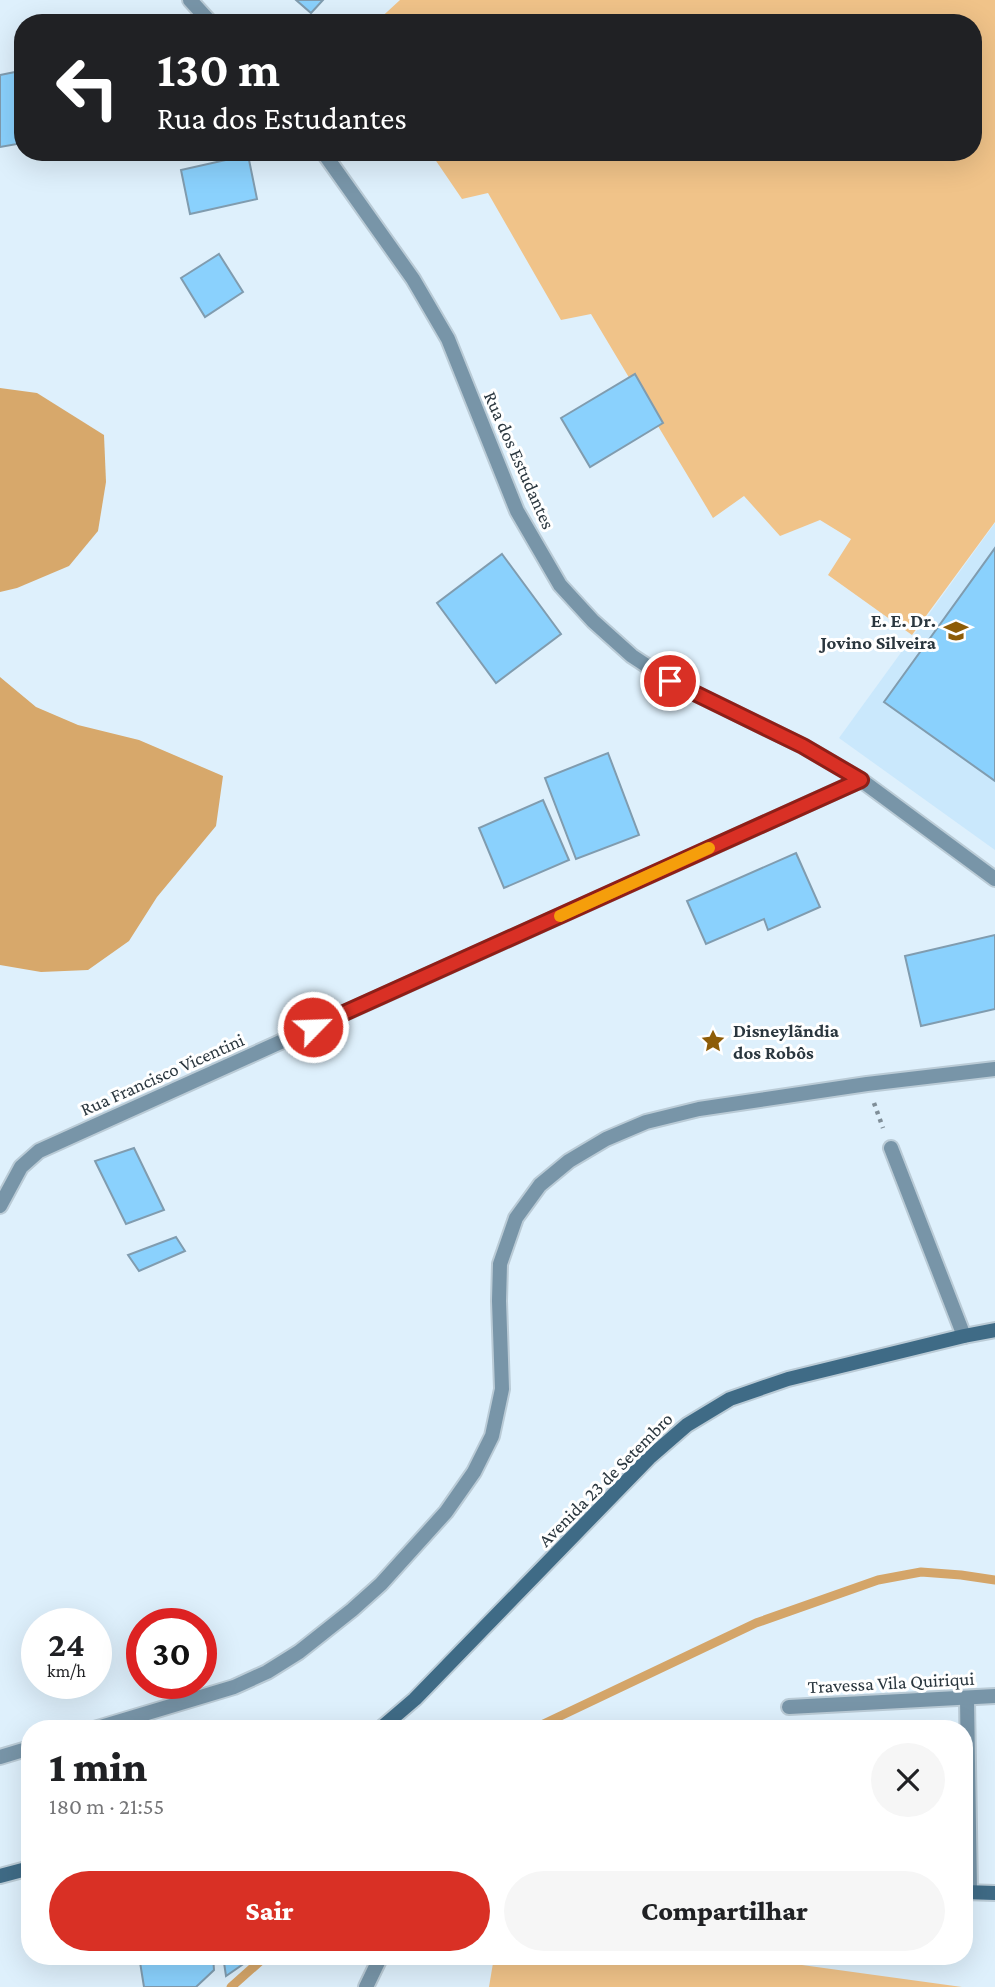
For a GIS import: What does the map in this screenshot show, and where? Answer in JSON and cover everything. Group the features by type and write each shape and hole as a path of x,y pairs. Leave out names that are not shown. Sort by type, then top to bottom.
{"street":[{"path":"190,0 203,14"},
{"name":"Rua dos Estudantes","path":"329,161 414,279 448,339 517,511 560,585 593,621 622,647 670,681 803,746 861,780 995,879"},
{"name":"Rua Francisco Vicentini","path":"0,1206 21,1167 39,1151 861,780"},
{"path":"124,1720 234,1687 267,1672 299,1652 381,1584 446,1512 474,1472 492,1436 502,1389 500,1264 516,1218 540,1185 569,1161 606,1139 646,1122 699,1109 867,1084 995,1069"},
{"path":"891,1148 964,1336"},
{"name":"Avenida 23 de Setembro","path":"390,1720 448,1666 649,1458 687,1425 730,1399 788,1379 995,1330"},
{"name":"Travessa Vila Quiriqui","path":"789,1707 995,1696"},
{"path":"967,1699 967,1720"},
{"path":"0,1757 21,1751"},
{"path":"0,1876 21,1870"},
{"path":"973,1892 995,1893"},
{"path":"366,1987 377,1965"}],"path":[{"path":"867,1084 891,1148"}],"shaded area":[{"path":"400,0 995,0 995,522 912,635 828,575 851,539 820,520 780,536 744,496 713,518 591,314 561,320 488,193 462,199 436,161 982,161 982,14 385,14"},
{"path":"0,388 37,393 104,435 106,482 98,531 69,566 17,588 0,592"},
{"name":"E. E. Dr. Jovino Silveira","path":"995,523 995,850 839,738"},
{"path":"0,677 36,707 78,725 139,740 223,776 216,826 157,897 129,941 88,970 41,972 0,965"},
{"path":"493,1965 802,1965 962,1987 489,1987"}],"building":[{"path":"296,0 323,0 311,13"},
{"path":"14,72 14,145 0,147 0,75"},
{"path":"221,161 249,161 257,199 190,214 181,170"},
{"path":"219,254 243,292 205,317 181,278"},
{"path":"635,374 663,423 590,467 561,418"},
{"path":"995,548 995,781 884,702"},
{"path":"502,554 561,634 496,683 437,603"},
{"path":"608,753 639,835 576,859 545,778"},
{"path":"543,800 569,860 504,888 479,828"},
{"path":"796,853 820,907 768,930 764,919 706,944 687,901"},
{"path":"995,935 995,1009 921,1026 905,956"},
{"path":"134,1148 164,1210 126,1224 95,1161"},
{"path":"176,1237 185,1251 139,1271 128,1255"},
{"path":"140,1965 214,1965 214,1970 196,1987 144,1987"},
{"path":"224,1965 242,1965 226,1976"}],"waterway":[{"path":"552,1720 756,1623 878,1580 921,1572 995,1580"},
{"path":"231,1987 256,1965"}],"slow traffic":[{"path":"560,916 709,848"}],"place":[{"name":"E. E. Dr. Jovino Silveira","path":"956,631"},
{"name":"Disneylãndia dos Robôs","path":"713,1041"}],"route":[{"path":"313,1027 861,780 803,746 670,681"}]}
